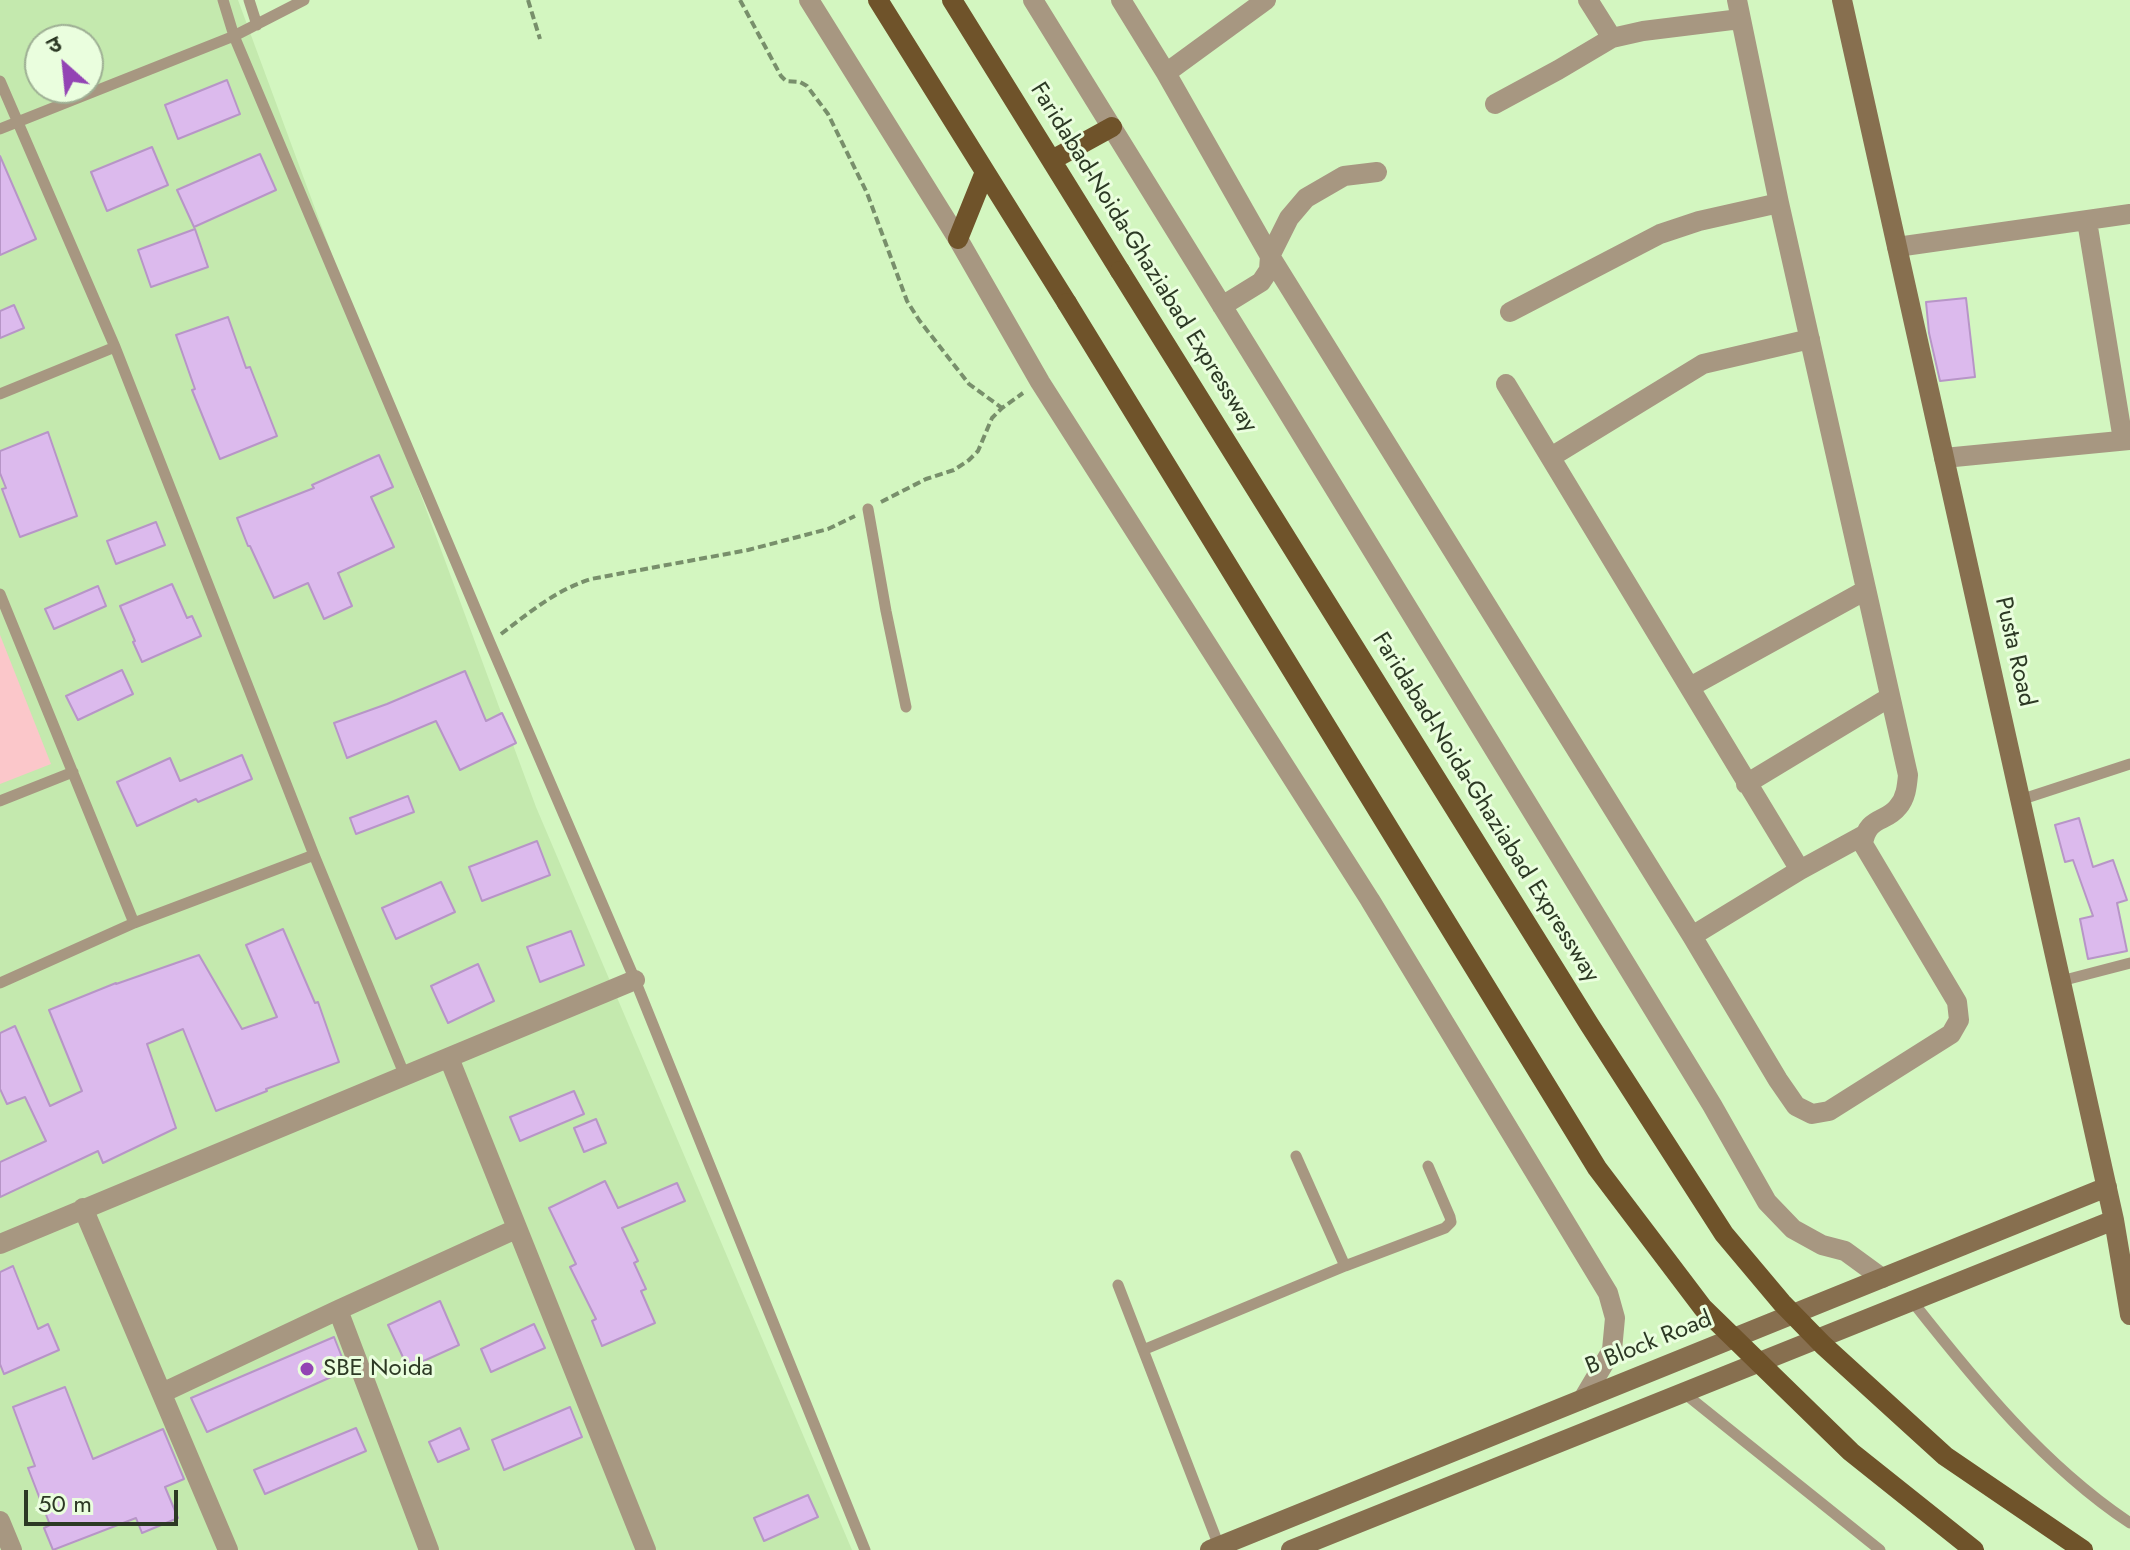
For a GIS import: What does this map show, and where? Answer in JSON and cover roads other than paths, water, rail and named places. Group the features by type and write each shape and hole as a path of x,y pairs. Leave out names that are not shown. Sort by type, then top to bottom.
{"main road":[{"path":"878,0 1597,1168 1703,1308 1851,1452 1974,1550"},
{"name":"Faridabad-Noida-Ghaziabad Expressway","path":"952,0 1589,1024 1724,1234 1813,1335 1945,1456 2083,1550"},
{"path":"1052,160 1112,127"},
{"path":"958,239 985,172"}],"street":[{"path":"809,0 958,239 1040,382 1370,900 1608,1293 1615,1318 1612,1350 1583,1399"},
{"path":"1033,0 1712,1105 1767,1202 1793,1229 1822,1245 1845,1251 1882,1278"},
{"path":"1121,0 1270,256 1778,1080 1796,1106 1812,1114 1829,1111 1951,1034 1959,1020 1957,1002 1863,844 1869,826 1898,808 1907,791 1908,775 1738,10 1612,38 1495,104"},
{"path":"1166,73 1266,0"},
{"path":"1588,0 1612,38"},
{"name":"Pusta Road","path":"1842,0 2107,1187 2130,1315"},
{"path":"1222,306 1261,282 1269,270 1270,256 1289,218 1306,198 1344,176 1377,172"},
{"path":"1510,312 1660,234 1699,221 1779,203"},
{"path":"1897,247 2130,214"},
{"path":"1944,458 2127,440 2087,221"},
{"path":"1551,457 1703,364 1810,339"},
{"path":"1506,384 1800,870"},
{"path":"1690,687 1866,590"},
{"path":"1746,784 1890,697"},
{"path":"1692,936 1864,835"},
{"path":"0,1244 635,980"},
{"path":"449,1058 646,1550"},
{"name":"B Block Road","path":"1214,1548 2107,1187"},
{"path":"83,1208 228,1550"},
{"path":"1291,1550 2114,1220"},
{"path":"162,1393 516,1229"},
{"path":"338,1310 429,1550"},
{"path":"0,1521 12,1550"}],"lane":[{"path":"223,0 234,36 635,980 865,1550"},
{"path":"249,0 257,25"},
{"path":"0,129 234,36 304,0"},
{"path":"0,81 115,347 314,855 405,1076"},
{"path":"0,394 115,347"},
{"path":"868,509 906,707"},
{"path":"0,594 134,923"},
{"path":"2020,800 2130,764"},
{"path":"0,801 73,772"},
{"path":"0,983 134,923 314,855"},
{"path":"2061,981 2130,963"},
{"path":"1296,1156 1345,1266"},
{"path":"1143,1350 1449,1226 1450,1217 1428,1166"},
{"path":"1118,1285 1214,1548"},
{"path":"1912,1301 1978,1385 2031,1440 2130,1523"},
{"path":"1684,1393 1880,1550"}],"place":[{"name":"SBE Noida","path":"307,1369"}]}
